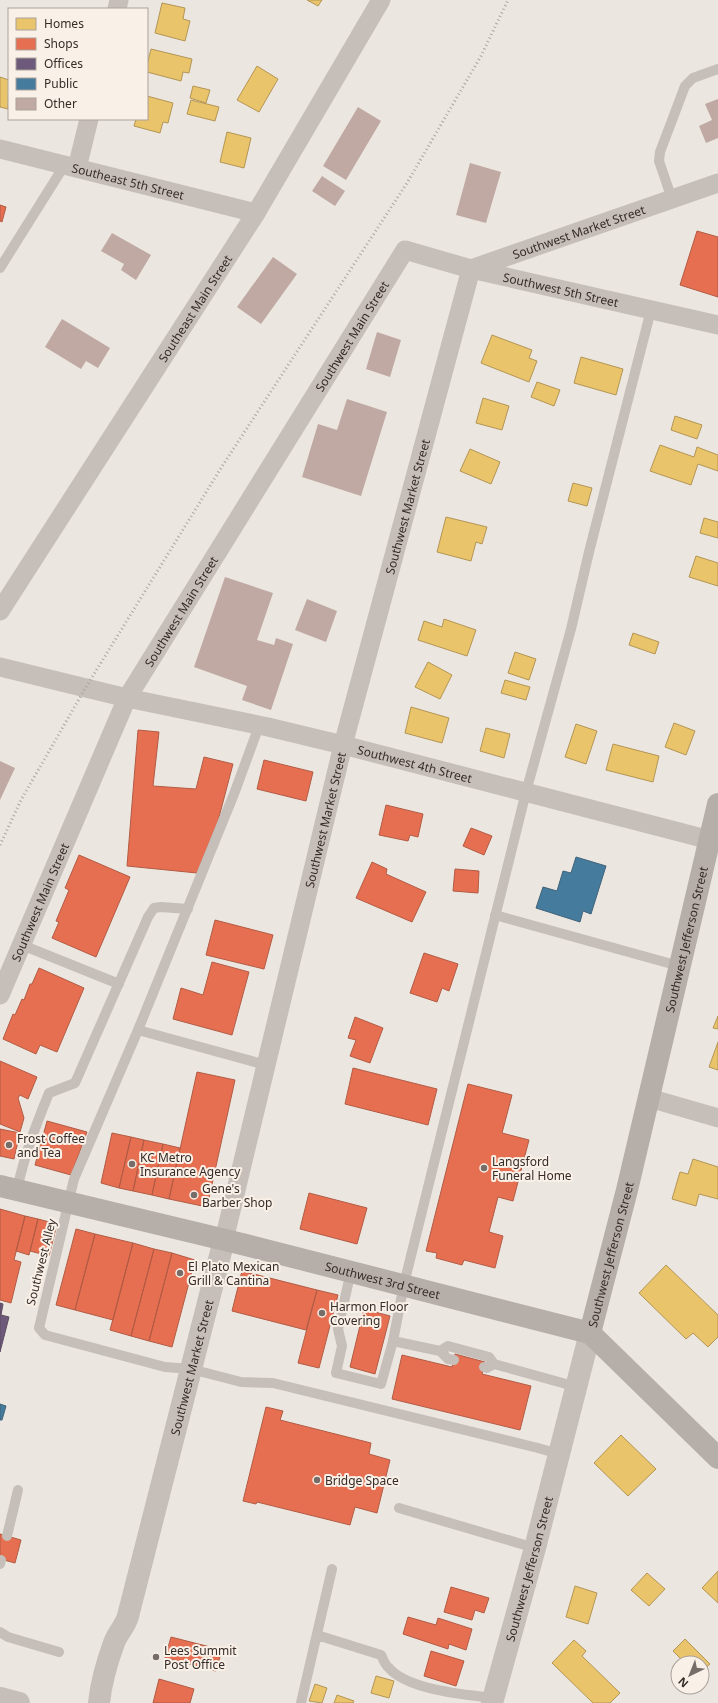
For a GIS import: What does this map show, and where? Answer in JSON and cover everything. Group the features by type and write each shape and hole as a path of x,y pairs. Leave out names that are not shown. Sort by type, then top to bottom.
{"main road":[{"name":"Southwest Jefferson Street","path":"590,1333 649,1098 678,966 714,841 718,804"},
{"name":"Southwest 3rd Street","path":"8,1188 404,1284 590,1333 718,1458"}],"street":[{"name":"Southeast Main Street","path":"0,611 256,213 380,0"},
{"path":"70,167 89,120"},
{"name":"Southeast 5th Street","path":"0,149 256,213"},
{"name":"Southwest Market Street","path":"99,1703 101,1688 114,1643 118,1634 125,1626 224,1240 343,745 471,269 718,183"},
{"name":"Southwest 5th Street","path":"405,250 471,269 718,325"},
{"name":"Southwest Main Street","path":"0,995 127,698 405,250"},
{"name":"Southwest 4th Street","path":"0,667 127,698 343,745 714,841"},
{"path":"649,1098 718,1118"},
{"name":"Southwest Jefferson Street","path":"493,1701 535,1548 590,1333"},
{"name":"Southwest Market Street","path":"112,1703 129,1638 125,1626"}],"lane":[{"path":"672,199 659,161 660,152 685,86 693,78 718,69"},
{"path":"0,268 70,167"},
{"path":"351,1271 338,1329 342,1346 336,1373 381,1384 393,1341 404,1284 526,792 571,629 589,552 651,310"},
{"name":"Southwest Alley","path":"191,1369 165,1367 45,1335 39,1328 74,1178 138,1030 188,908 234,794 259,726"},
{"path":"8,1188 22,1167 36,1124 49,1093 74,1083 148,917 154,908 188,908"},
{"path":"496,915 678,966"},
{"path":"22,945 119,984"},
{"path":"138,1030 266,1064"},
{"path":"393,1341 440,1351 448,1359 454,1360"},
{"path":"440,1351 448,1346 489,1357 494,1364 577,1386"},
{"path":"484,1367 487,1368 494,1364"},
{"path":"191,1369 241,1382 273,1384 559,1454"},
{"path":"7,1536 18,1490"},
{"path":"398,1508 535,1548"},
{"path":"301,1703 332,1569"},
{"path":"0,1632 8,1637 58,1652"},
{"path":"317,1634 381,1655 389,1669 409,1682 493,1701"}],"building: Homes":[{"path":"307,0 322,0 318,6"},
{"path":"162,3 185,8 183,19 190,21 185,41 155,33"},
{"path":"151,49 192,59 189,73 183,72 181,81 148,72 148,61"},
{"path":"257,66 278,79 259,112 237,100"},
{"path":"0,77 8,80 8,109 0,107"},
{"path":"193,86 210,90 206,103 190,98"},
{"path":"148,96 173,103 168,123 163,122 160,133 134,126 136,120 148,120"},
{"path":"191,100 219,107 215,121 187,114"},
{"path":"227,132 251,138 244,168 220,162"},
{"path":"492,335 532,350 529,358 537,361 529,382 481,363"},
{"path":"581,357 623,369 616,395 574,383"},
{"path":"537,382 560,390 554,406 531,397"},
{"path":"483,398 509,406 502,430 476,423"},
{"path":"675,416 702,425 697,439 671,430"},
{"path":"660,445 694,457 697,447 718,455 718,471 698,464 691,485 650,471"},
{"path":"470,449 500,462 491,484 460,471"},
{"path":"573,483 592,488 587,506 568,501"},
{"path":"446,517 487,527 482,544 476,542 471,561 437,552"},
{"path":"704,518 718,522 718,538 700,533"},
{"path":"696,556 718,563 718,586 689,577"},
{"path":"444,619 476,630 467,656 418,640 424,621 442,627"},
{"path":"633,633 659,642 655,654 629,645"},
{"path":"515,652 536,659 529,680 508,673"},
{"path":"428,662 452,675 440,699 415,687"},
{"path":"505,680 530,687 526,700 501,693"},
{"path":"411,707 449,718 442,743 405,733"},
{"path":"674,723 695,731 686,755 665,747"},
{"path":"576,724 597,731 586,764 565,757"},
{"path":"486,728 510,734 504,758 480,751"},
{"path":"613,744 659,756 653,782 606,770"},
{"path":"718,1016 718,1029 713,1028"},
{"path":"718,1042 718,1070 709,1067"},
{"path":"693,1159 718,1167 718,1199 699,1194 696,1206 672,1199 680,1172 688,1174"},
{"path":"666,1265 718,1315 718,1337 708,1347 693,1333 686,1339 639,1293"},
{"path":"621,1435 656,1469 628,1496 594,1463"},
{"path":"718,1571 718,1603 702,1588"},
{"path":"647,1573 665,1589 649,1606 631,1590"},
{"path":"575,1586 597,1593 588,1624 566,1617"},
{"path":"685,1639 701,1655 677,1655 673,1651"},
{"path":"574,1640 586,1651 582,1656 620,1693 610,1703 593,1703 552,1663"},
{"path":"376,1676 394,1681 389,1698 371,1693"},
{"path":"315,1684 327,1688 322,1703 309,1701"},
{"path":"337,1695 354,1701 353,1703 334,1703"}],"building: Shops":[{"path":"0,205 6,207 2,222 0,221"},
{"path":"697,231 718,237 718,297 680,285"},
{"path":"138,730 159,732 153,786 196,789 204,757 233,764 218,821 197,873 127,866"},
{"path":"264,760 313,772 306,801 257,789"},
{"path":"386,805 423,814 418,837 410,835 408,841 379,835"},
{"path":"471,828 492,836 484,855 463,846"},
{"path":"79,855 130,877 96,957 52,938 59,922 56,921 69,890 65,888"},
{"path":"372,862 387,869 386,874 426,892 412,922 356,898"},
{"path":"455,869 479,871 478,893 453,891"},
{"path":"215,920 273,935 264,969 206,955"},
{"path":"424,953 458,964 449,991 442,988 437,1002 410,993"},
{"path":"212,962 249,972 232,1035 173,1019 181,988 203,995"},
{"path":"39,968 84,988 57,1052 40,1045 36,1054 3,1039 13,1014 15,1015 22,999 24,1000 30,984 32,984"},
{"path":"355,1017 383,1028 370,1063 350,1056 356,1040 348,1038"},
{"path":"0,1061 37,1077 28,1099 20,1095 18,1098 24,1118 20,1132 0,1124"},
{"path":"353,1068 437,1089 428,1125 345,1104"},
{"path":"197,1072 235,1080 207,1207 169,1199"},
{"name":"Langsford Funeral Home","path":"468,1084 512,1095 502,1133 529,1140 513,1201 498,1197 489,1232 503,1236 495,1268 464,1260 462,1265 436,1258 437,1253 426,1251"},
{"path":"47,1121 87,1132 71,1175 35,1165"},
{"name":"Frost Coffee and Tea","path":"0,1129 20,1133 14,1159 0,1156"},
{"path":"112,1133 131,1137 119,1188 101,1183"},
{"name":"KC Metro Insurance Agency","path":"131,1137 144,1140 133,1191 119,1188"},
{"path":"144,1140 163,1144 152,1195 133,1191"},
{"path":"163,1144 180,1148 169,1199 152,1195"},
{"path":"309,1193 367,1208 357,1244 300,1229"},
{"path":"0,1209 25,1216 14,1260 21,1262 11,1303 0,1300"},
{"path":"25,1216 38,1219 29,1255 16,1251"},
{"path":"38,1219 57,1224 49,1256 30,1251"},
{"path":"76,1229 95,1234 75,1310 56,1305"},
{"path":"95,1234 133,1243 113,1320 75,1310"},
{"path":"133,1243 154,1249 131,1336 110,1330"},
{"path":"154,1249 172,1253 149,1341 131,1336"},
{"path":"172,1253 195,1260 172,1347 149,1341"},
{"path":"242,1271 317,1290 306,1330 232,1311"},
{"name":"Harmon Floor Covering","path":"317,1290 338,1295 319,1368 298,1363"},
{"path":"364,1309 390,1316 375,1374 350,1367"},
{"path":"455,1354 485,1362 482,1374 531,1386 520,1430 392,1399 402,1355 452,1367"},
{"name":"Bridge Space","path":"266,1407 283,1411 280,1420 371,1443 369,1454 390,1460 377,1513 355,1507 350,1525 257,1502 256,1504 243,1501"},
{"path":"0,1534 21,1540 15,1563 0,1559"},
{"path":"451,1587 489,1598 484,1613 475,1610 472,1620 444,1612"},
{"path":"408,1617 436,1625 438,1618 472,1629 466,1650 449,1644 448,1649 403,1634"},
{"path":"171,1637 222,1650 216,1671 165,1658"},
{"path":"431,1651 464,1661 456,1686 424,1676"},
{"path":"159,1679 194,1689 190,1703 153,1703"}],"building: Offices":[{"path":"0,1303 3,1304 1,1315 9,1317 0,1352"}],"building: Public":[{"path":"576,857 606,866 591,914 583,911 580,922 536,908 543,887 557,891 563,871 571,873"},
{"path":"0,1404 6,1406 2,1420 0,1420"}],"building: Other":[{"path":"718,99 718,138 706,143 699,126 712,120 705,104"},
{"path":"358,107 381,121 346,180 323,166"},
{"path":"470,163 501,172 486,223 456,215"},
{"path":"322,176 345,191 335,206 312,191"},
{"path":"112,233 151,255 136,280 121,270 124,264 101,251"},
{"path":"273,257 297,274 261,324 237,307"},
{"path":"62,319 110,348 98,368 86,361 81,369 45,347"},
{"path":"377,332 401,340 390,377 366,369"},
{"path":"347,399 387,412 361,496 302,477 318,424 337,430"},
{"path":"225,577 273,593 257,640 274,645 276,638 293,644 271,710 242,700 247,686 194,667"},
{"path":"307,599 337,611 326,642 295,630"},
{"path":"0,761 15,768 0,800"}],"railway":[{"path":"0,845 21,800 86,687 221,468 407,183 481,56 508,0"}],"place":[{"name":"Frost Coffee and Tea","path":"9,1145"},
{"name":"KC Metro Insurance Agency","path":"132,1164"},
{"name":"Langsford Funeral Home","path":"484,1168"},
{"name":"Gene's Barber Shop","path":"194,1195"},
{"name":"El Plato Mexican Grill & Cantina","path":"180,1273"},
{"name":"Harmon Floor Covering","path":"322,1313"},
{"name":"Bridge Space","path":"317,1480"},
{"name":"Lees Summit Post Office","path":"156,1657"}]}
